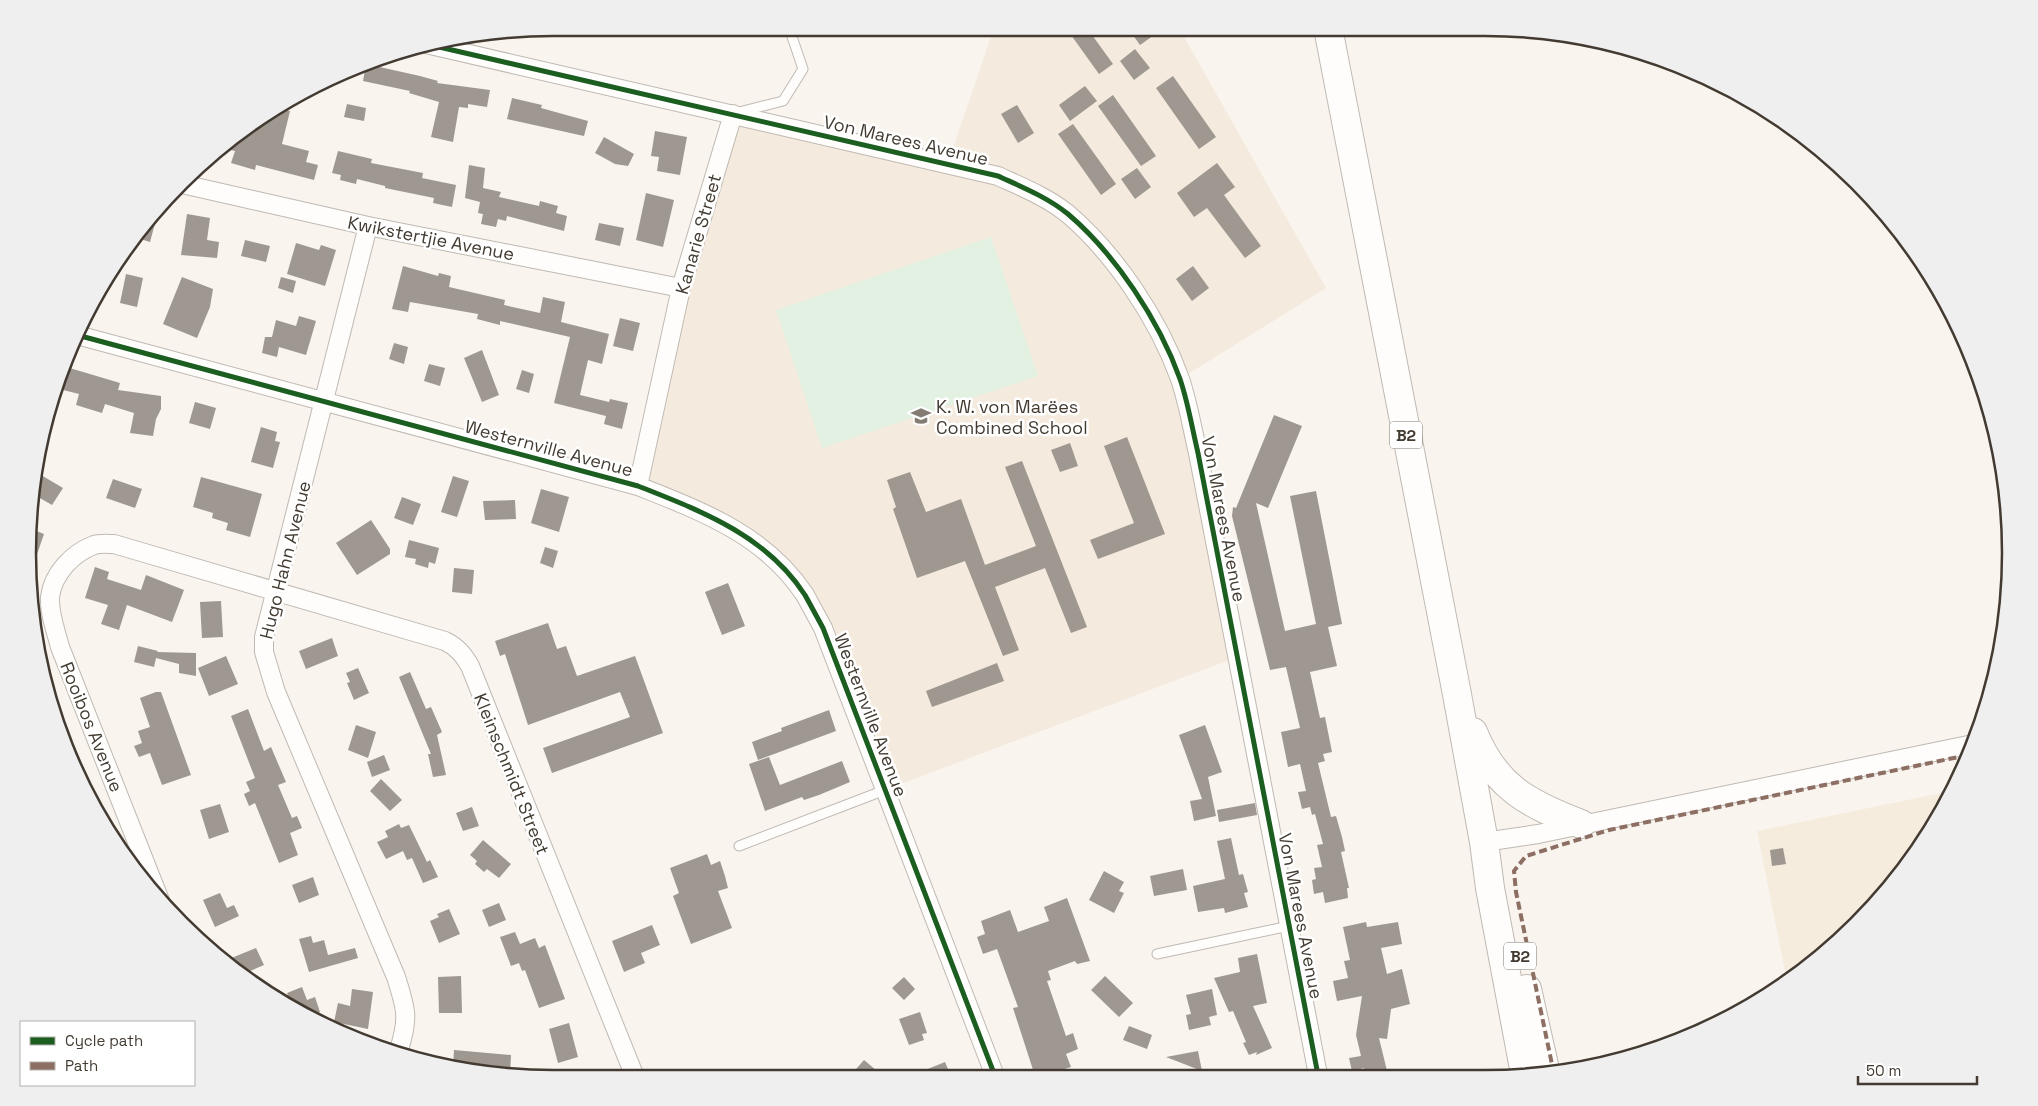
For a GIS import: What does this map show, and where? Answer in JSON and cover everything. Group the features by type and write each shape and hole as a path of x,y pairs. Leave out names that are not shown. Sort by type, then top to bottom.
{"highway":[{"name":"B2","path":"1330,36 1456,689 1484,842 1490,888 1524,1068"},
{"path":"1456,689 1481,750 1501,781 1515,793 1543,809 1581,824"},
{"name":"B2","path":"1484,842 1504,885 1544,1066"}],"street":[{"name":"Von Marees Avenue","path":"444,48 998,176 1039,194 1067,214 1096,242 1154,320 1180,379 1198,453 1317,1070"},
{"name":"Kanarie Street","path":"638,486 682,288 733,114"},
{"name":"Kwikstertjie Avenue","path":"190,186 368,226 682,288"},
{"name":"Hugo Hahn Avenue","path":"368,226 264,637 264,652 276,692 396,977 404,1001 407,1025 400,1046"},
{"name":"Westernville Avenue","path":"84,337 638,486 704,512 737,529 766,551 787,572 804,594 823,628 993,1070"},
{"name":"Rooibos Avenue","path":"153,880 60,647 51,616 50,596 58,572 76,554 96,544 114,544 277,591"},
{"name":"Kleinschmidt Street","path":"277,591 444,640 455,646 464,655 633,1070"},
{"path":"1484,842 1964,746"}],"lane":[{"path":"733,114 783,101 803,69 792,36"},
{"path":"739,846 885,790"},
{"path":"1157,954 1289,926"}],"shaded area":[{"name":"K. W. von Marëes Combined School","path":"991,36 1184,36 1326,288 1180,379 1237,657 885,790 823,628 766,551 638,486 733,114 948,163"},
{"path":"1942,793 1915,840 1874,894 1826,942 1785,973 1757,831"}],"green space":[{"path":"991,237 1038,376 822,448 776,310"}],"building":[{"path":"1072,36 1093,36 1113,64 1099,74"},
{"path":"1134,36 1153,36 1140,45"},
{"path":"1135,49 1150,68 1134,80 1120,61"},
{"path":"379,67 438,81 437,83 490,90 487,107 468,104 468,108 459,107 453,142 431,137 439,102 409,93 410,91 363,81 365,72"},
{"path":"1173,76 1216,137 1199,149 1156,88"},
{"path":"1085,86 1097,101 1070,121 1059,105"},
{"path":"1113,95 1156,156 1141,166 1098,106"},
{"path":"512,98 542,105 541,108 588,121 584,136 507,119"},
{"path":"347,104 366,108 364,121 344,117"},
{"path":"1017,105 1034,133 1018,143 1001,114"},
{"path":"287,110 290,111 282,144 309,151 306,162 318,165 314,180 256,165 255,170 231,163 235,151 230,150"},
{"path":"1073,124 1116,184 1101,195 1058,134"},
{"path":"655,131 687,137 680,175 657,171 659,157 651,156"},
{"path":"604,137 634,154 628,166 615,164 595,153"},
{"path":"338,151 372,159 371,163 423,173 422,178 456,185 452,207 433,203 434,198 385,188 385,186 357,179 356,184 340,180 341,175 332,173"},
{"path":"1217,163 1235,187 1224,195 1261,246 1245,258 1207,208 1194,217 1177,193"},
{"path":"469,165 485,168 483,188 501,192 499,197 539,206 540,201 558,206 556,213 567,216 564,231 507,216 506,221 498,219 496,227 481,224 483,214 478,213 480,202 465,198"},
{"path":"1137,168 1151,187 1135,199 1121,179"},
{"path":"646,193 674,200 663,247 636,240"},
{"path":"187,214 210,218 207,240 219,242 217,258 181,255"},
{"path":"155,223 150,242 142,239"},
{"path":"599,223 624,228 620,246 595,240"},
{"path":"245,240 270,246 266,262 241,256"},
{"path":"296,243 319,250 321,245 336,250 325,286 287,274"},
{"path":"403,266 438,276 439,273 451,276 449,287 505,300 504,305 540,313 543,297 565,302 561,322 609,334 602,364 588,360 580,395 609,402 610,399 628,403 622,429 604,424 606,416 554,403 570,337 500,321 500,325 477,319 478,314 410,302 408,312 392,309"},
{"path":"1193,266 1209,288 1192,301 1176,279"},
{"path":"126,274 143,278 137,307 120,303"},
{"path":"182,277 213,289 210,307 197,338 163,324"},
{"path":"281,277 296,281 293,293 278,288"},
{"path":"299,316 316,321 306,355 279,347 277,357 262,353 265,337 272,337 276,320 296,326"},
{"path":"620,318 640,323 633,351 613,346"},
{"path":"394,343 408,347 404,364 389,359"},
{"path":"482,350 499,395 482,402 464,358"},
{"path":"429,364 445,368 440,386 424,381"},
{"path":"71,368 120,383 118,390 161,396 161,409 156,419 153,436 130,433 134,413 105,404 102,413 76,405 79,394 63,390"},
{"path":"522,370 534,374 529,393 516,389"},
{"path":"195,402 216,408 210,429 189,423"},
{"path":"1274,415 1302,426 1268,508 1256,503 1285,631 1316,624 1290,496 1316,491 1342,624 1328,627 1337,666 1310,672 1320,718 1325,717 1332,752 1323,754 1325,761 1318,763 1331,817 1336,816 1342,837 1345,851 1341,852 1349,888 1347,888 1348,898 1325,903 1323,892 1314,894 1312,880 1316,879 1314,868 1322,867 1317,845 1323,844 1315,814 1312,815 1310,807 1302,809 1298,792 1306,791 1300,764 1288,767 1281,732 1300,728 1286,667 1270,670 1232,516 1233,507 1236,508"},
{"path":"261,427 277,432 275,441 280,442 273,468 251,462"},
{"path":"1127,437 1165,534 1098,559 1090,540 1134,523 1104,446"},
{"path":"1070,443 1078,466 1060,472 1051,450"},
{"path":"1022,461 1087,627 1071,633 1045,568 995,587 1019,650 1003,656 965,561 917,578 893,509 896,507 887,480 910,472 926,512 961,499 985,565 1036,546 1005,467"},
{"path":"42,476 63,488 52,505 40,498"},
{"path":"453,476 469,481 457,517 441,512"},
{"path":"201,477 262,494 250,537 226,530 228,523 212,518 213,513 193,507"},
{"path":"113,479 142,489 135,508 106,498"},
{"path":"541,489 569,497 559,532 531,523"},
{"path":"402,497 421,504 413,525 394,518"},
{"path":"515,500 516,519 485,520 483,501"},
{"path":"371,520 390,549 390,554 357,575 336,543"},
{"path":"37,531 44,534 36,557"},
{"path":"409,540 439,548 435,564 429,562 428,568 415,564 416,559 405,557"},
{"path":"545,547 558,551 553,568 540,563"},
{"path":"95,567 109,572 107,579 141,590 146,575 184,590 172,622 127,605 119,630 101,624 108,605 85,598"},
{"path":"454,568 474,570 472,594 452,592"},
{"path":"728,583 745,626 722,635 705,592"},
{"path":"221,601 223,637 202,638 200,602"},
{"path":"548,623 557,649 566,646 577,676 635,656 663,733 552,773 543,748 630,717 620,692 528,725 505,654 500,656 495,641"},
{"path":"332,638 338,656 306,669 299,651"},
{"path":"138,646 157,652 196,653 196,676 179,673 179,664 156,658 154,667 134,662"},
{"path":"226,656 238,684 209,696 198,668"},
{"path":"997,663 1004,681 932,707 926,691"},
{"path":"358,668 369,693 354,700 347,683 350,682 346,673"},
{"path":"410,672 426,709 431,707 442,732 437,735 446,775 433,777 428,754 431,754 399,677"},
{"path":"161,692 191,775 162,785 150,753 139,757 134,746 142,743 138,731 150,727 140,698"},
{"path":"248,709 264,751 271,747 286,782 278,785 292,818 297,816 302,828 290,833 298,855 279,863 255,803 249,806 244,794 250,791 246,782 255,778 231,716"},
{"path":"829,710 836,731 758,760 752,742 782,731 781,728"},
{"path":"356,725 376,732 368,758 348,750"},
{"path":"1205,725 1222,772 1208,777 1216,816 1194,821 1190,801 1202,799 1179,735"},
{"path":"384,755 390,770 372,777 367,762"},
{"path":"769,757 780,785 842,761 850,782 819,795 804,800 802,797 765,811 749,764"},
{"path":"381,779 402,800 390,811 370,791"},
{"path":"1255,803 1257,815 1219,822 1217,810"},
{"path":"220,804 229,832 209,839 200,810"},
{"path":"472,807 479,826 463,831 456,813"},
{"path":"399,824 401,828 409,825 427,862 430,860 438,877 423,883 412,858 407,860 403,851 386,859 377,842 388,837 385,831"},
{"path":"1231,838 1239,875 1243,874 1248,892 1244,893 1248,907 1225,913 1224,908 1198,912 1193,886 1225,879 1217,841"},
{"path":"483,840 511,864 499,878 487,869 484,872 475,864 477,861 470,855"},
{"path":"1783,848 1786,864 1772,866 1770,850"},
{"path":"707,854 711,865 720,861 728,888 718,891 732,928 691,944 673,896 679,893 670,868"},
{"path":"1183,869 1187,890 1154,896 1150,876"},
{"path":"1104,871 1124,882 1119,891 1124,893 1114,913 1089,900"},
{"path":"313,877 319,895 299,903 292,885"},
{"path":"220,893 227,908 234,905 239,916 215,927 203,900"},
{"path":"1067,898 1090,961 1077,964 1075,961 1048,971 1051,980 1047,981 1066,1036 1073,1033 1078,1049 1066,1054 1071,1067 1061,1070 1033,1070 1013,1008 1018,1007 997,949 983,954 977,937 985,934 981,921 1010,910 1018,932 1049,921 1044,907"},
{"path":"499,903 506,920 489,927 482,910"},
{"path":"449,909 460,934 439,943 430,921 439,917 437,914"},
{"path":"1366,922 1367,927 1398,922 1402,944 1381,948 1387,974 1402,969 1410,1004 1391,1009 1387,1039 1379,1038 1387,1070 1365,1070 1364,1068 1352,1070 1349,1058 1361,1056 1356,1035 1362,996 1337,1001 1333,981 1348,978 1344,961 1350,960 1343,927"},
{"path":"652,925 660,945 641,953 645,963 624,972 612,941"},
{"path":"515,932 520,944 535,938 539,948 545,945 565,999 539,1008 525,970 522,971 519,963 511,966 500,937"},
{"path":"311,936 313,943 324,940 328,955 355,948 358,958 309,972 299,939"},
{"path":"256,948 264,965 250,971 232,958"},
{"path":"1257,954 1267,1003 1253,1006 1272,1048 1256,1055 1257,1052 1249,1055 1243,1043 1246,1042 1233,1011 1229,1012 1214,978 1240,972 1238,958"},
{"path":"461,976 462,1013 439,1013 438,977"},
{"path":"1105,976 1133,1003 1119,1017 1091,990"},
{"path":"904,977 915,989 904,1000 892,988"},
{"path":"302,987 307,1000 315,997 320,1012 318,1013 295,1001 289,997 287,993"},
{"path":"352,989 373,992 368,1029 334,1021 338,1003 350,1006"},
{"path":"1212,989 1217,1015 1209,1017 1211,1025 1189,1030 1186,1015 1191,1014 1186,995"},
{"path":"920,1012 927,1033 922,1034 924,1040 909,1045 899,1019"},
{"path":"569,1023 578,1057 558,1063 549,1029"},
{"path":"1129,1026 1152,1035 1147,1049 1123,1040"},
{"path":"454,1050 511,1055 510,1068 453,1060"},
{"path":"1198,1051 1202,1070 1199,1070 1166,1057"},
{"path":"864,1060 876,1070 855,1070"},
{"path":"945,1062 948,1070 925,1070"}],"marked path":[{"path":"1552,1065 1516,892 1514,871 1526,856 1609,830 1959,757"}],"cycle path":[{"path":"444,48 998,176 1052,202 1068,214 1102,248 1119,268 1148,311 1171,357 1185,397 1198,453 1317,1070"},
{"path":"84,337 638,486 685,505 730,527 771,556 789,574 805,595 823,628 993,1070"}],"place":[{"name":"K. W. von Marëes Combined School","path":"921,416"}]}
